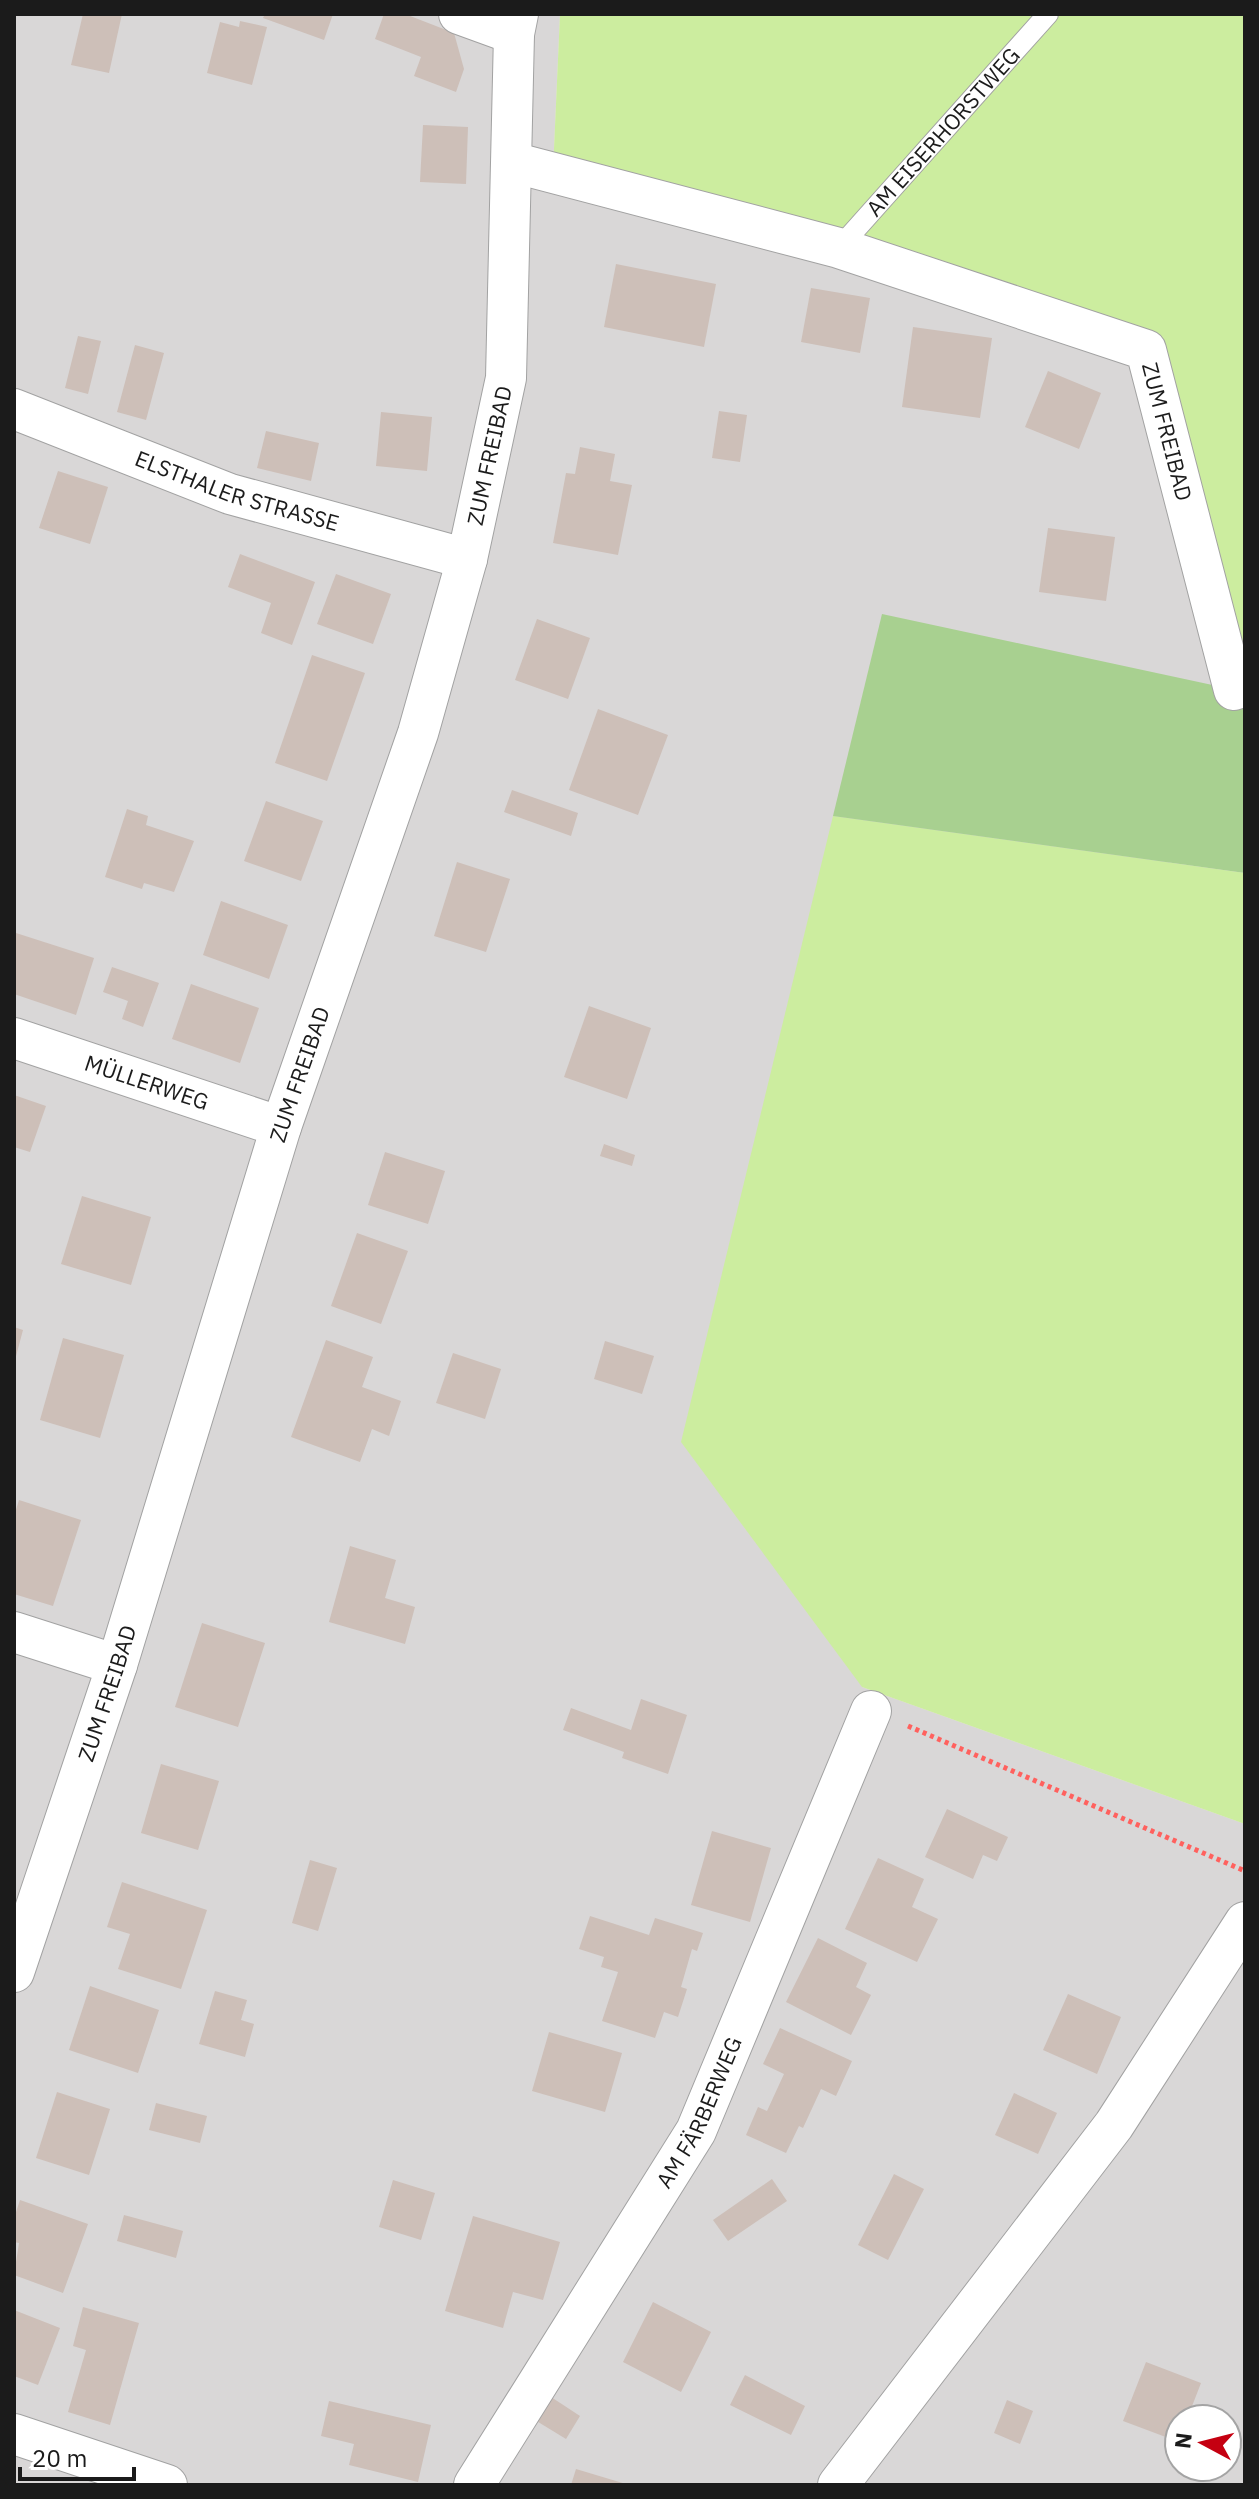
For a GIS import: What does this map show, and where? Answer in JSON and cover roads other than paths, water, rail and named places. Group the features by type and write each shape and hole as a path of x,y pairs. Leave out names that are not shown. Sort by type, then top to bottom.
{"street":[{"path":"459,14 516,24"},
{"name":"ZUM FREIBAD","path":"14,1972 117,1665 281,1127 418,733 467,559 506,378 516,24"},
{"name":"ZUM FREIBAD","path":"512,162 839,248 1146,350 1234,690"},
{"name":"ELSTHALER STRASSE","path":"14,409 230,494 467,559"},
{"name":"MÜLLERWEG","path":"14,1038 281,1127"},
{"path":"14,1632 117,1665"},
{"name":"AM FÄRBERWEG","path":"474,2485 696,2131 871,1711"},
{"path":"838,2485 1114,2125 1245,1922"},
{"path":"14,2434 167,2485"}],"lane":[{"name":"AM EISERHORSTWEG","path":"839,248 1048,14"}]}
